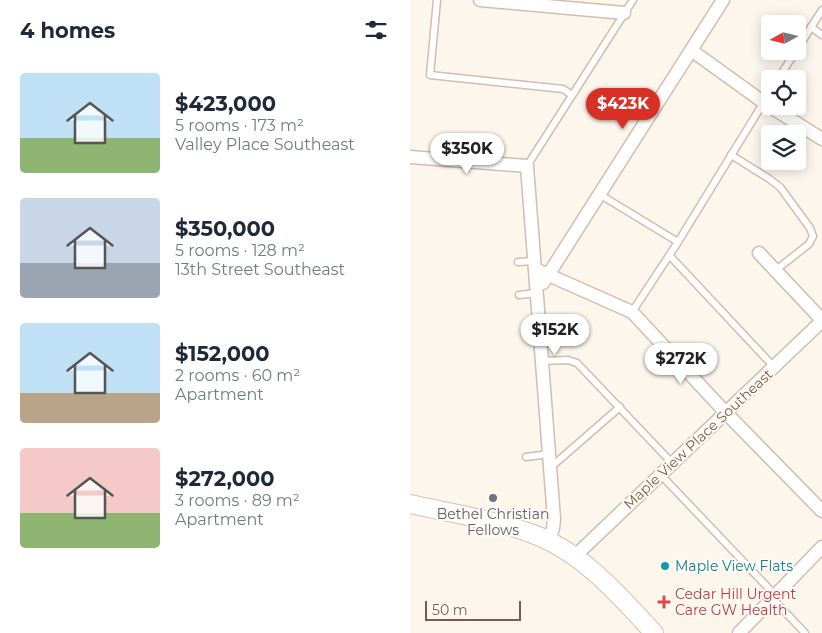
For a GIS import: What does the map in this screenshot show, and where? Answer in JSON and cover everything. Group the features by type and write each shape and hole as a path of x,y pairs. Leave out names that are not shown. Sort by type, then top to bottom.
{"main road":[{"path":"410,504 495,523 530,533 549,541 574,557 616,593 654,633"}],"street":[{"path":"480,0 624,13"},
{"path":"537,293 723,0"},
{"path":"691,50 761,93"},
{"path":"791,115 822,139"},
{"path":"410,157 527,166 554,519 554,528 549,541"},
{"path":"760,253 822,320"},
{"path":"534,265 548,275 632,312 726,413 822,511"},
{"name":"Maple View Place Southeast","path":"574,557 822,320"},
{"path":"739,633 822,547"}],"lane":[{"path":"437,0 430,75 563,89 572,95"},
{"path":"527,166 633,0"},
{"path":"806,35 822,10"},
{"path":"811,28 822,35"},
{"path":"632,312 670,256 761,107"},
{"path":"731,155 780,187 810,228 813,236 809,244 776,270"},
{"path":"599,194 678,242"},
{"path":"670,256 774,367"},
{"path":"518,262 534,265"},
{"path":"519,295 537,293"},
{"path":"541,361 568,360 577,363 672,463"},
{"path":"550,468 620,407"},
{"path":"526,457 549,454"},
{"path":"660,474 805,633"}],"place":[{"name":"Bethel Christian Fellows","path":"493,498"},
{"name":"Maple View Flats","path":"665,566"},
{"name":"Cedar Hill Urgent Care GW Health","path":"664,602"}]}
